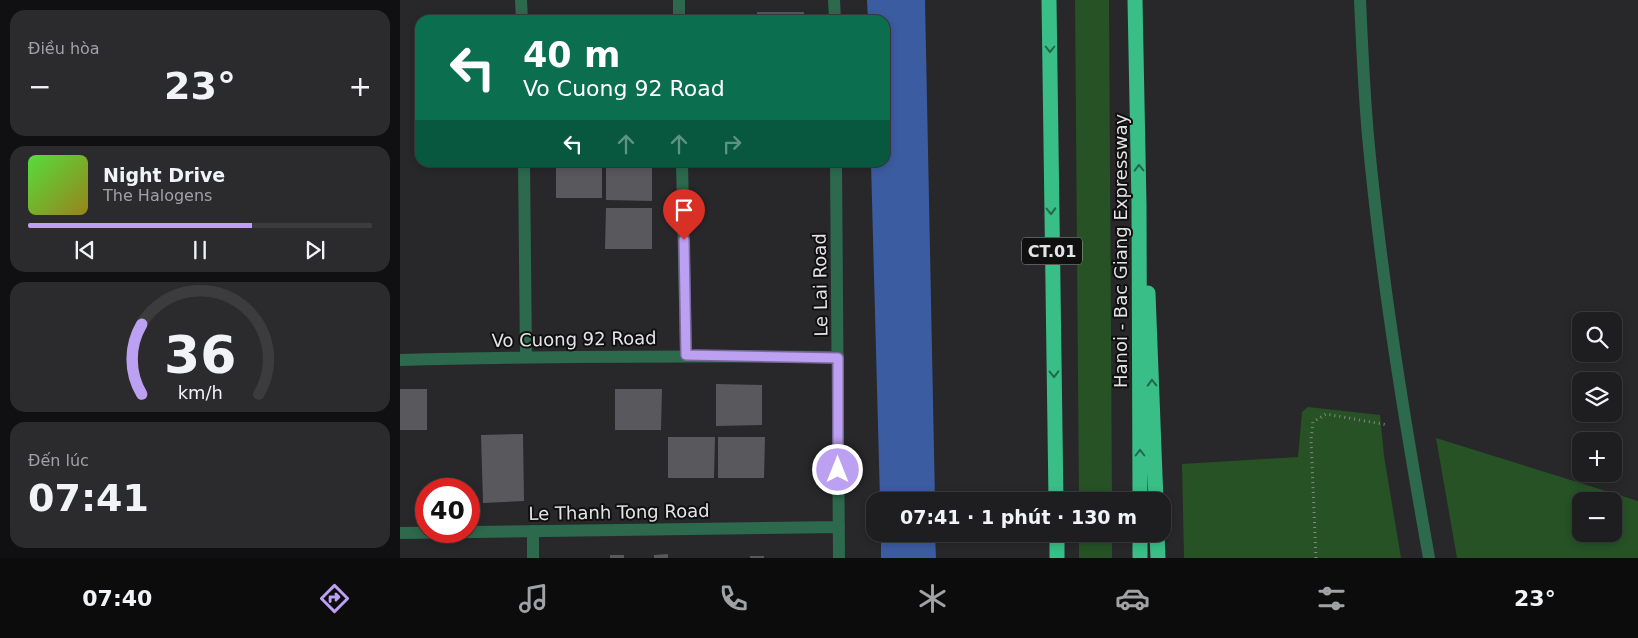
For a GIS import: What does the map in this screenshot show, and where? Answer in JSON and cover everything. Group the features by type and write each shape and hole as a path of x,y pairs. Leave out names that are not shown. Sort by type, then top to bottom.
{"highway":[{"name":"CT.01","path":"1049,0 1056,492"},
{"name":"Hanoi - Bac Giang Expressway","path":"1135,0 1139,204 1140,492"},
{"path":"1139,204 1150,314 1156,492"},
{"path":"1056,542 1057,558"},
{"path":"1140,542 1140,558"},
{"path":"1158,542 1158,558"}],"street":[{"path":"521,0 522,15"},
{"path":"679,0 679,15"},
{"path":"834,0 835,15"},
{"path":"1360,0 1368,135 1377,214 1398,374 1429,558"},
{"path":"524,167 526,356"},
{"path":"682,167 686,355"},
{"name":"Le Lai Road","path":"836,167 839,558"},
{"name":"Vo Cuong 92 Road","path":"400,360 526,356 686,355 838,358"},
{"name":"Le Thanh Tong Road","path":"400,533 838,527"},
{"path":"533,531 533,558"}],"path":[{"path":"1316,558 1311,440 1312,422 1326,414 1388,425"}],"green space":[{"path":"1075,0 1109,0 1112,492 1079,492"},
{"path":"1308,407 1380,415 1384,456 1401,558 1184,558 1182,464 1298,457 1302,412"},
{"path":"1436,438 1572,480 1572,482 1609,492 1572,492 1572,542 1622,542 1622,496 1638,501 1638,558 1457,558"},
{"path":"1079,542 1112,542 1112,558 1079,558"}],"water":[{"path":"867,0 925,0 935,492 880,492 871,167 890,167 890,15 868,15"},
{"path":"881,542 935,542 936,558 881,558"}],"building":[{"path":"757,12 804,12 804,15 757,15"},
{"path":"556,167 602,167 602,198 556,198"},
{"path":"606,167 652,167 652,201 606,200"},
{"path":"606,208 652,208 652,249 605,249"},
{"path":"716,384 762,385 762,425 716,426"},
{"path":"400,389 427,389 427,430 400,430"},
{"path":"615,389 662,389 661,430 615,430"},
{"path":"523,434 524,501 483,503 481,435"},
{"path":"668,437 715,437 714,478 668,478"},
{"path":"718,437 765,437 764,478 718,478"},
{"path":"668,554 668,558 654,558 654,555"},
{"path":"610,555 624,555 624,558 610,558"},
{"path":"750,556 764,556 764,558 750,558"}],"route":[{"path":"684,240 686,355 838,358 838,470"}]}
